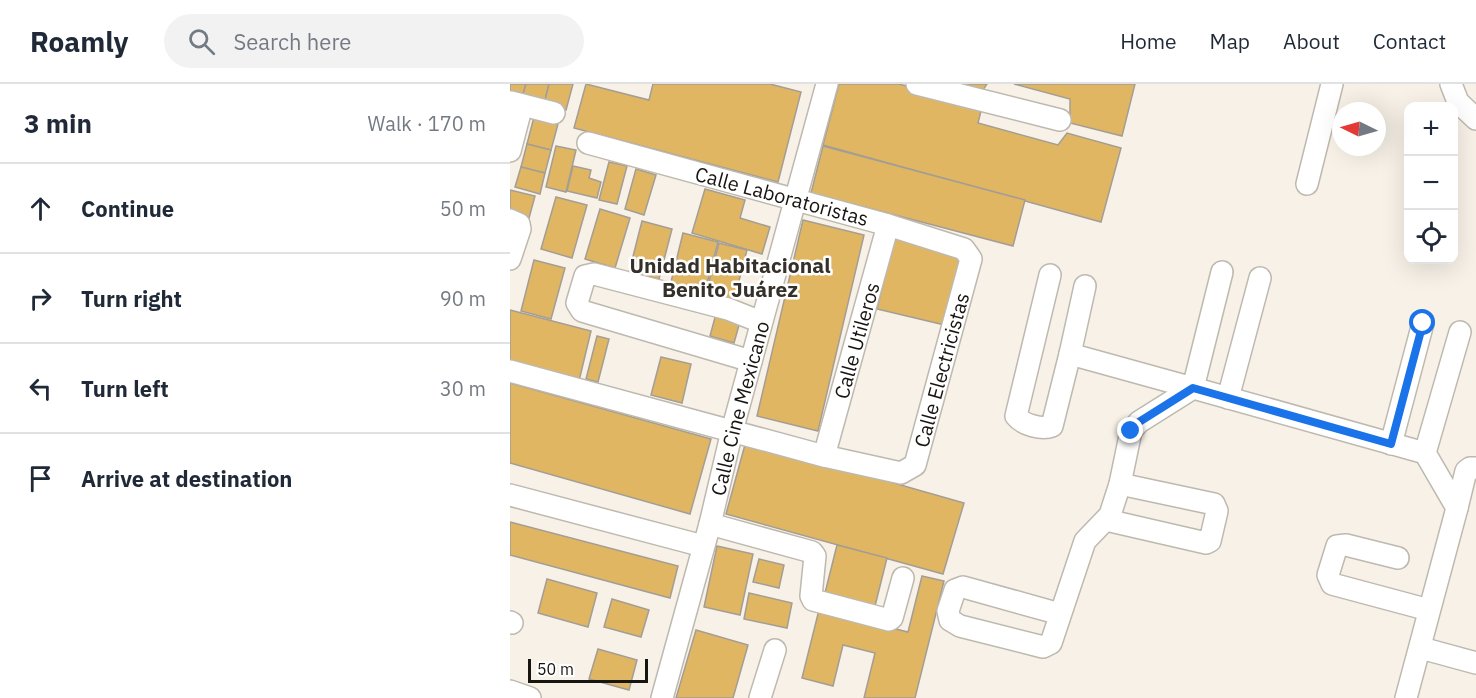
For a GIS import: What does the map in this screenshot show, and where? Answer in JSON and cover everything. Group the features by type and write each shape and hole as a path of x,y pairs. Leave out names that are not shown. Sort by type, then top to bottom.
{"street":[{"path":"917,84 1060,120"},
{"path":"1307,184 1332,84"},
{"path":"1451,84 1458,102 1476,119"},
{"name":"Calle Cine Mexicano","path":"662,698 710,524 732,431 796,201 824,85"},
{"path":"510,152 516,104 554,113"},
{"name":"Calle Laboratoristas","path":"588,143 888,225 964,249 971,259"},
{"path":"510,220 519,224 520,229 510,259"},
{"name":"Calle Utileros","path":"824,456 888,225"},
{"name":"Calle Electricistas","path":"824,456 901,473 915,465 971,259"},
{"path":"1060,614 963,586 955,590 948,611 950,620 960,626 1043,647 1051,643 1085,541 1110,515 1120,484 1131,431 1139,422 1193,388 1222,272"},
{"path":"752,361 582,311 577,303 585,276 594,274 728,309 762,322"},
{"path":"1050,275 1016,416 1019,421 1039,427 1052,426 1085,286"},
{"path":"1228,398 1260,278"},
{"path":"1391,444 1423,323"},
{"path":"1425,453 1460,332"},
{"path":"1070,354 1425,453 1464,506"},
{"path":"510,371 824,456"},
{"path":"1406,698 1421,648 1429,610 1464,506 1466,471 1476,468"},
{"path":"1106,520 1206,543 1210,541 1217,511 1214,504 1120,484"},
{"path":"510,495 703,546"},
{"path":"710,524 812,552 815,556 811,596 813,600 889,620 892,618 903,578"},
{"path":"1398,558 1346,545 1337,546 1328,575 1332,584 1429,610"},
{"path":"1421,648 1476,663"},
{"path":"760,698 775,650"},
{"path":"510,691 530,698"}],"building":[{"path":"510,84 526,84 522,98 510,95"},
{"path":"526,84 549,84 544,104 522,98"},
{"path":"549,84 573,84 566,110 544,104"},
{"path":"586,84 649,100 653,84 770,84 801,92 778,182 574,128"},
{"path":"839,84 899,84 982,107 978,123 1058,145 1067,133 1121,148 1101,222 823,145"},
{"path":"945,84 987,84 981,93"},
{"path":"1014,84 1135,84 1122,136 1070,123 1070,99"},
{"path":"534,117 558,124 551,150 527,144"},
{"path":"527,144 551,150 545,173 521,167"},
{"path":"556,146 576,150 566,192 546,187"},
{"path":"823,146 1025,200 1013,246 811,193"},
{"path":"609,162 627,166 617,204 599,200"},
{"path":"573,166 591,170 589,178 601,182 597,198 567,191"},
{"path":"521,167 545,173 540,194 515,187"},
{"path":"636,169 656,175 644,215 625,209"},
{"path":"705,189 745,200 740,218 770,227 762,254 692,233"},
{"path":"510,190 535,196 529,218 510,212"},
{"path":"556,197 587,205 572,258 541,249"},
{"path":"600,209 630,218 615,268 585,259"},
{"path":"803,220 864,235 818,431 757,416"},
{"path":"642,221 672,229 659,279 629,272"},
{"path":"683,233 718,242 704,295 670,286"},
{"path":"894,238 966,255 949,326 877,309"},
{"path":"719,243 747,250 733,304 705,297"},
{"path":"534,260 565,268 551,319 521,311"},
{"path":"510,310 591,331 579,381 510,363"},
{"path":"717,310 741,318 734,343 710,336"},
{"path":"597,336 609,339 598,382 586,379"},
{"path":"661,357 691,364 682,403 651,395"},
{"path":"510,383 711,439 690,514 510,463"},
{"path":"746,441 964,503 943,574 726,514"},
{"path":"510,522 678,566 670,598 510,555"},
{"path":"837,545 887,558 874,610 824,597"},
{"path":"717,546 753,554 740,615 704,607"},
{"path":"759,559 784,565 779,588 753,582"},
{"path":"922,576 944,581 915,698 864,698 875,653 843,645 833,686 802,678 819,610 908,632"},
{"path":"547,579 597,593 588,627 538,613"},
{"path":"749,593 792,603 787,628 744,619"},
{"path":"612,599 649,610 641,637 604,627"},
{"path":"696,630 748,645 733,698 676,698"},
{"path":"598,649 637,660 629,690 589,679"}],"district":[{"name":"Unidad Habitacional Benito Juárez","path":"730,277"}],"route":[{"path":"1131,431 1139,422 1193,388 1391,444 1423,323"}]}
